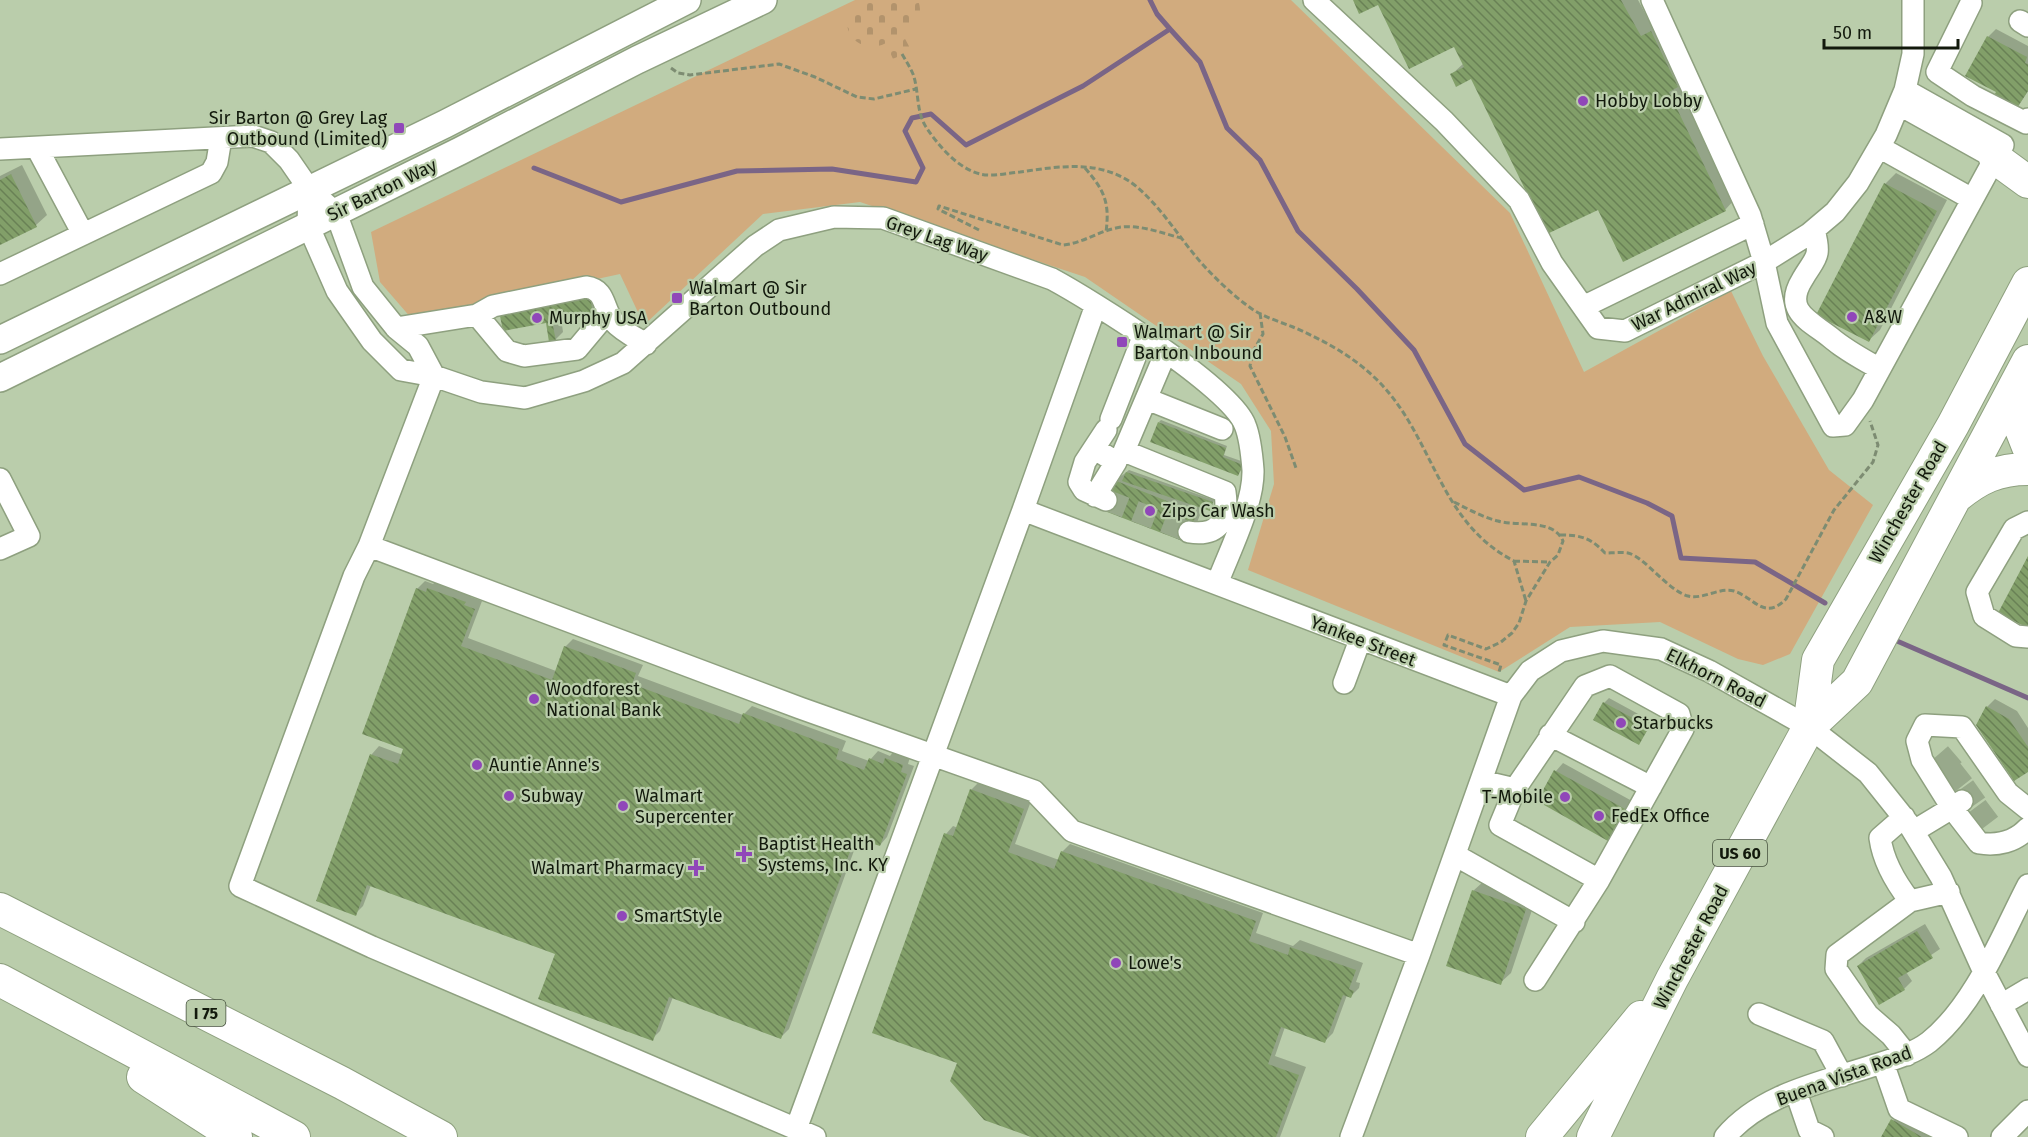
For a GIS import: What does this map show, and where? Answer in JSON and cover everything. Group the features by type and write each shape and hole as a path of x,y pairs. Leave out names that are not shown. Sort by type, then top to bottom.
{"highway":[{"path":"2009,154 2028,182"},
{"name":"Winchester Road","path":"1809,726 1818,660 1953,425 2028,284"},
{"path":"2022,371 2017,419 2028,447"},
{"name":"Winchester Road","path":"1593,1137 1672,979 1809,726 1857,681 2022,371"},
{"path":"1953,500 1977,480 2001,470 2028,469"},
{"name":"I 75","path":"0,909 441,1137"},
{"path":"1542,1137 1672,979"},
{"path":"0,981 236,1137"},
{"path":"0,981 294,1137"},
{"path":"410,1119 453,1137"}],"main road":[{"name":"Sir Barton Way","path":"0,340 445,124 687,0"},
{"name":"Sir Barton Way","path":"0,378 763,0"}],"street":[{"name":"War Admiral Way","path":"1314,0 1444,121 1519,200 1552,263 1598,328 1625,331 1764,262 1814,230 1835,212 1858,183 1879,147 1902,98 1913,54 1913,0"},
{"path":"1652,0 1753,224 1777,323 1833,426 1845,425 1863,400 1972,199 2009,154 1902,98"},
{"path":"1971,3 1938,72 1973,96 2026,123 2028,119"},
{"path":"0,149 253,136 271,142 289,160 309,189 336,213 363,287 396,328 418,346 434,376 409,447 369,546 354,576 240,886 372,947 806,1133 932,755 1096,305"},
{"path":"0,274 211,173 217,162 221,138"},
{"path":"1879,147 1972,199"},
{"path":"37,148 83,234"},
{"name":"Grey Lag Way","path":"309,189 308,225 337,291 372,341 401,370 434,376 481,392 525,398 584,381 623,363 646,345 689,303 763,241 779,230 834,217 883,218 1052,279 1096,305 1166,352 1220,393 1245,424 1253,471 1248,502 1216,584"},
{"path":"1583,307 1753,224"},
{"path":"1814,230 1819,249 1816,262 1802,279 1796,295 1798,312 1808,323 1839,346 1880,369"},
{"path":"396,328 477,315 493,306 586,287 596,288 602,295 615,323 646,345"},
{"path":"477,315 507,351 524,356 577,349 608,312"},
{"path":"1143,337 1109,424 1085,462 1079,482 1084,490 1101,498 1166,352"},
{"path":"1147,399 1222,429"},
{"path":"1095,449 1225,492 1226,515 1221,523 1212,531 1203,534 1189,532"},
{"path":"0,479 29,536 0,549"},
{"name":"Yankee Street","path":"1023,510 1501,693"},
{"path":"2028,522 2014,529 1977,592 1984,616 2016,636 2028,637"},
{"path":"369,546 1034,791 1072,831 1419,955"},
{"path":"1344,683 1359,640"},
{"name":"Elkhorn Road","path":"1351,1137 1481,781 1501,693 1561,651 1603,641 1661,649 1709,670 1809,726 1868,773 1909,824 1949,892 1983,970 2028,1056"},
{"path":"1535,980 1599,880 1683,729 1679,714 1610,676 1586,686 1550,735 1515,789 1500,825 1599,880"},
{"path":"2028,809 2004,798 1972,752 1962,727 1925,725 1917,741 1922,760 1940,778 1979,843 1992,845 2008,841 2028,828"},
{"path":"1550,735 1651,787"},
{"path":"1481,781 1515,789"},
{"path":"1910,901 1882,853 1880,838 1957,805"},
{"path":"1455,855 1574,922"},
{"name":"Buena Vista Road","path":"1725,1137 1750,1114 1796,1092 1907,1055 1927,1043 1956,1016 1970,997 2028,885"},
{"path":"1907,1055 1891,1035 1868,1015 1836,969 1837,955 1910,901 1949,892"},
{"path":"2001,1005 2028,989"},
{"path":"1759,1014 1823,1041 1842,1076"},
{"path":"1883,1063 1899,1108 1957,1137"},
{"path":"1796,1092 1809,1130 1823,1137"},
{"path":"2002,1137 2028,1111"}],"path":[{"path":"650,54 678,73 690,75 779,64 815,77 857,97 874,99 916,89"},
{"path":"902,54 913,74 924,124 941,147 960,164 980,174 1084,166 1099,168 1131,183 1149,197 1182,239 1222,283 1260,313 1337,349 1374,376 1402,407 1451,501 1478,537 1492,549 1514,561 1550,562"},
{"path":"1084,166 1104,194 1108,207 1106,232"},
{"path":"979,230 938,209 939,206 1063,245 1078,244 1106,232 1130,227 1182,239"},
{"path":"1260,313 1263,334 1253,351 1250,366 1285,437 1296,468"},
{"path":"1560,535 1581,535 1595,542 1605,553 1629,554 1661,579 1689,596 1732,591 1759,607 1769,609 1778,607 1791,590 1834,510 1873,462 1878,445 1863,400"},
{"path":"1451,501 1499,522 1548,527 1560,535 1563,541 1562,549 1550,562 1526,602 1519,623 1501,642 1486,649 1448,635 1444,645 1501,665 1501,693"},
{"path":"1514,561 1526,602"}],"green space":[{"path":"855,0 1291,0 1510,213 1584,372 1731,291 1763,356 1829,470 1873,505 1790,654 1763,665 1738,659 1660,622 1570,627 1499,672 1248,570 1274,484 1271,431 1241,384 1085,277 860,202 763,214 644,325 620,274 412,319 380,282 371,232"},
{"path":"861,0 918,0 920,11 918,20 903,35 911,50 893,59 886,43 875,47 865,46 851,35 847,26 848,17 852,8"}],"building":[{"path":"1353,0 1621,0 1641,36 1651,31 1678,87 1669,92 1726,211 1623,262 1598,210 1547,234 1471,79 1456,87 1450,74 1464,67 1454,47 1409,69 1378,5 1359,14"},
{"path":"1987,36 2027,57 2025,63 2028,64 2028,91 2007,123 1985,111 1996,92 1965,76"},
{"path":"11,174 37,227 0,245 0,180"},
{"path":"1884,183 1937,211 1869,342 1816,315"},
{"name":"Murphy USA","path":"590,295 593,314 552,321 556,341 549,342 546,323 503,331 499,311"},
{"path":"1158,422 1226,448 1223,457 1243,465 1238,476 1150,442"},
{"path":"1126,472 1213,502 1210,511 1122,481"},
{"name":"Zips Car Wash","path":"1114,480 1197,513 1185,542 1102,510"},
{"path":"2028,556 2028,628 1998,613"},
{"name":"Walmart Supercenter","path":"416,588 426,592 427,588 466,602 464,605 475,609 461,646 552,680 564,646 636,673 632,684 739,724 743,713 839,749 836,759 864,770 869,758 883,764 885,758 903,765 901,772 907,774 880,846 855,838 781,1039 669,997 653,1041 538,999 555,954 367,885 356,916 316,901 370,754 398,764 403,749 362,734"},
{"name":"Starbucks","path":"1603,702 1649,727 1639,745 1593,720"},
{"path":"1986,706 2009,719 2028,747 2028,772 2014,781 1976,725"},
{"path":"1554,770 1625,809 1608,841 1537,801"},
{"name":"Lowe's","path":"970,789 1024,809 1008,852 1054,869 1061,851 1256,921 1249,941 1288,955 1290,947 1356,970 1349,989 1354,991 1351,998 1343,995 1325,1043 1281,1027 1268,1064 1299,1075 1276,1137 1031,1137 984,1120 950,1081 957,1063 872,1033 944,833 953,836"},
{"path":"1472,890 1526,909 1501,985 1446,966"},
{"path":"1917,931 1933,958 1898,978 1905,990 1879,1005 1857,966"},
{"path":"1891,1119 1922,1137 1881,1137"}],"waterway":[{"path":"1150,0 1157,14 1170,29"},
{"path":"534,168 621,202 737,171 832,169 916,182 923,168 905,131 912,118 931,114 966,145 1083,86 1170,29 1200,62 1227,128 1260,160 1298,231 1414,350 1465,444 1524,490 1579,477 1647,503 1672,516 1681,558 1755,562 1825,603"},
{"path":"1897,641 2028,698"}],"tunnel":[{"path":"1106,500 1189,532"},
{"path":"1939,768 1962,748"},
{"path":"1949,783 1973,764"},
{"path":"1962,801 1986,784"},
{"path":"1975,821 1999,803"}],"place":[{"name":"Hobby Lobby","path":"1583,101"},
{"name":"Sir Barton @ Grey Lag Outbound (Limited)","path":"399,128"},
{"name":"Walmart @ Sir Barton Outbound","path":"677,298"},
{"name":"A&W","path":"1852,317"},
{"name":"Murphy USA","path":"537,318"},
{"name":"Walmart @ Sir Barton Inbound","path":"1122,342"},
{"name":"Zips Car Wash","path":"1150,511"},
{"name":"Woodforest National Bank","path":"534,699"},
{"name":"Starbucks","path":"1621,723"},
{"name":"Auntie Anne's","path":"477,765"},
{"name":"Subway","path":"509,796"},
{"name":"T-Mobile","path":"1565,797"},
{"name":"Walmart Supercenter","path":"623,806"},
{"name":"FedEx Office","path":"1599,816"},
{"name":"Baptist Health Systems, Inc. KY","path":"744,854"},
{"name":"Walmart Pharmacy","path":"696,868"},
{"name":"SmartStyle","path":"622,916"},
{"name":"Lowe's","path":"1116,963"}]}
